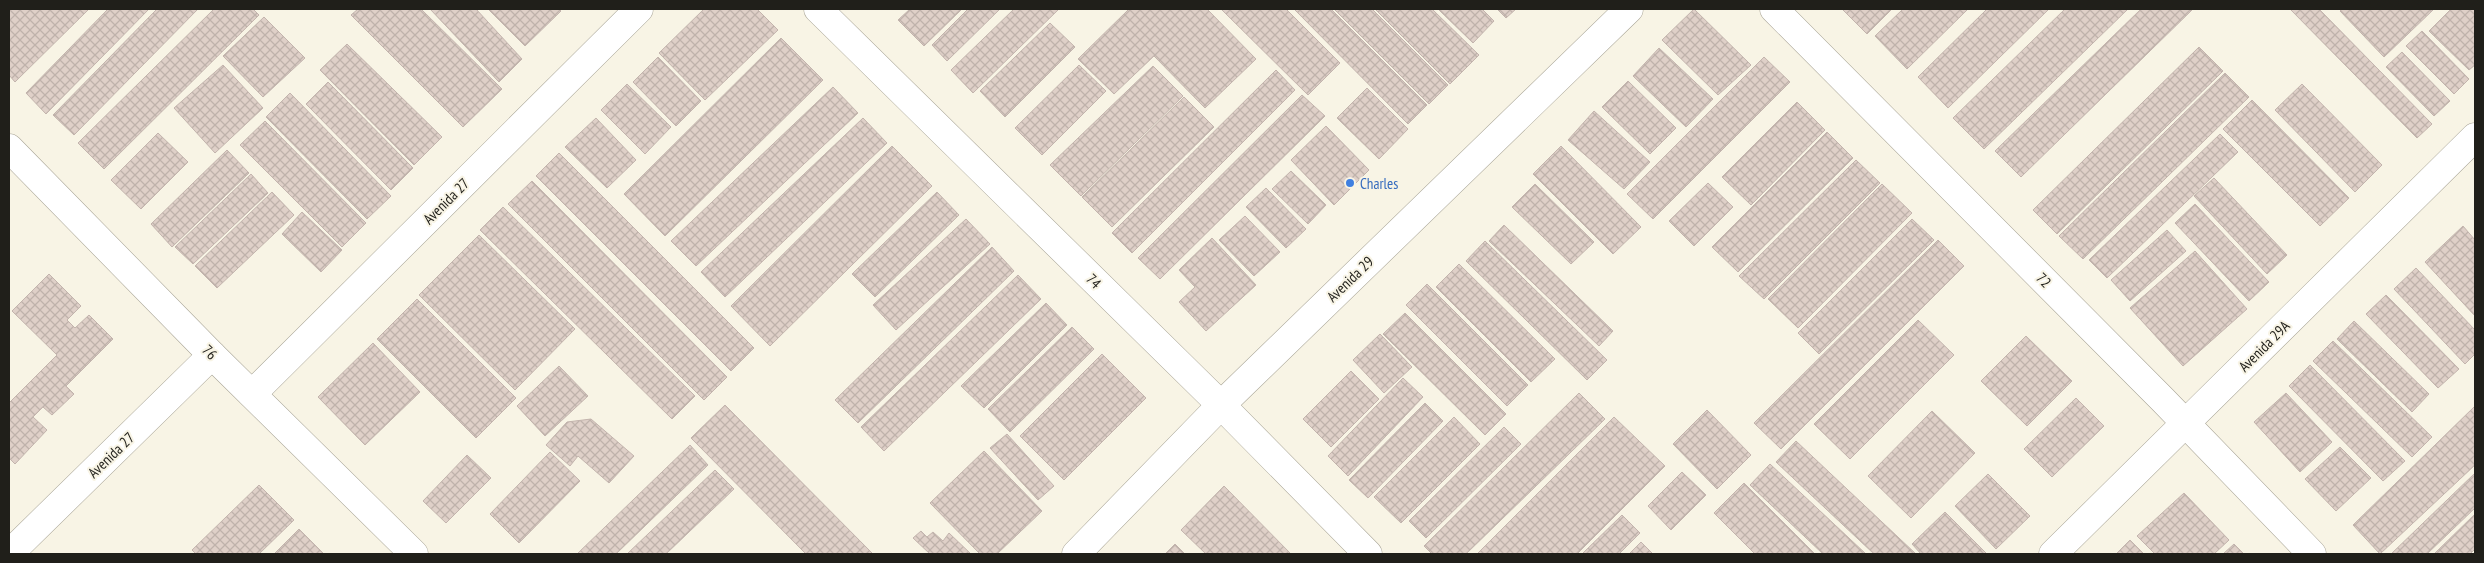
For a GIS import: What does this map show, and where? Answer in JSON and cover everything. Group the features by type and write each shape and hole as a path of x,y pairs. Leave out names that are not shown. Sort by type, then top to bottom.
{"street":[{"name":"Avenida 27","path":"252,394 639,9"},
{"name":"74","path":"818,9 1221,405 1368,554"},
{"name":"Avenida 29","path":"1076,554 1221,405 1629,9"},
{"name":"72","path":"1774,9 2186,423 2312,554"},
{"name":"Avenida 29A","path":"2053,554 2475,137"},
{"name":"76","path":"9,148 212,355 414,554"},
{"name":"Avenida 27","path":"9,554 212,355"}],"building":[{"path":"12,9 89,9 15,82 9,75 9,12"},
{"path":"108,9 149,9 46,114 26,93"},
{"path":"157,9 198,9 74,135 53,115"},
{"path":"214,9 253,9 259,15 104,169 78,143"},
{"path":"358,9 421,9 502,89 463,127 351,15"},
{"path":"430,9 476,9 522,59 499,82"},
{"path":"488,9 559,9 561,11 525,46"},
{"path":"704,9 757,9 778,30 705,100 659,53"},
{"path":"910,9 962,9 924,46 898,20"},
{"path":"968,9 1000,9 947,61 932,45"},
{"path":"1014,9 1059,9 973,93 951,70"},
{"path":"1129,9 1207,9 1256,59 1205,108 1154,56 1114,94 1078,59"},
{"path":"1221,9 1286,9 1340,63 1308,95"},
{"path":"1294,9 1331,9 1427,105 1408,124"},
{"path":"1334,9 1372,9 1448,85 1429,104"},
{"path":"1375,9 1432,9 1479,55 1450,84"},
{"path":"1438,9 1482,9 1494,21 1473,43"},
{"path":"1497,9 1516,9 1506,18"},
{"path":"1694,9 1751,65 1718,95 1662,40"},
{"path":"1842,9 1892,9 1867,34"},
{"path":"1903,9 1968,9 1907,69 1875,36"},
{"path":"1987,9 2049,9 1948,108 1918,77"},
{"path":"2065,9 2128,9 1984,149 1953,118"},
{"path":"2141,9 2193,9 2021,177 1995,151"},
{"path":"2290,9 2319,9 2432,124 2417,138"},
{"path":"2342,9 2434,9 2384,57 2340,11"},
{"path":"2451,9 2475,9 2475,65 2469,70 2429,31"},
{"path":"264,17 305,58 263,97 223,56"},
{"path":"1050,23 1075,47 1005,117 980,91"},
{"path":"2422,31 2469,79 2454,94 2406,46"},
{"path":"781,38 823,80 665,236 624,194"},
{"path":"347,44 442,137 414,165 320,70"},
{"path":"2199,47 2223,71 2057,234 2033,210"},
{"path":"1659,48 1713,99 1686,127 1633,76"},
{"path":"2402,52 2450,101 2434,116 2386,67"},
{"path":"658,57 701,101 676,126 633,82"},
{"path":"1764,57 1790,82 1653,219 1627,194"},
{"path":"223,65 263,108 215,153 174,108"},
{"path":"1079,65 1106,91 1042,155 1015,128"},
{"path":"1153,66 1183,96 1081,196 1050,165"},
{"path":"1276,70 1295,90 1132,253 1112,233"},
{"path":"2225,73 2249,97 2083,259 2059,236"},
{"path":"1628,81 1676,128 1650,154 1602,107"},
{"path":"328,82 413,168 391,190 306,104"},
{"path":"627,84 671,127 645,154 601,110"},
{"path":"2302,84 2382,165 2355,192 2275,110"},
{"path":"833,87 858,113 696,266 671,241"},
{"path":"1367,88 1408,129 1379,159 1337,118"},
{"path":"290,93 391,196 367,219 266,117"},
{"path":"1302,95 1325,116 1160,279 1138,258"},
{"path":"1184,97 1214,127 1112,227 1082,197"},
{"path":"2252,100 2349,198 2320,226 2223,129"},
{"path":"1797,102 1825,130 1751,205 1722,177"},
{"path":"1594,111 1650,162 1624,189 1568,140"},
{"path":"596,118 636,160 607,188 565,147"},
{"path":"863,118 887,143 725,297 701,272"},
{"path":"265,121 366,223 342,247 240,145"},
{"path":"1326,126 1369,170 1334,205 1291,160"},
{"path":"1827,132 1853,158 1738,272 1712,247"},
{"path":"158,133 188,162 141,209 111,180"},
{"path":"2220,134 2238,152 2107,278 2089,260"},
{"path":"892,146 932,186 770,346 731,306"},
{"path":"1561,146 1641,227 1613,254 1533,174"},
{"path":"227,150 249,173 172,247 151,224"},
{"path":"559,153 754,348 731,371 536,176"},
{"path":"1856,160 1880,183 1764,299 1739,276"},
{"path":"1291,171 1326,205 1308,224 1272,189"},
{"path":"251,174 268,193 193,264 175,247"},
{"path":"2214,178 2287,255 2267,274 2194,196"},
{"path":"532,181 727,377 704,400 508,204"},
{"path":"1708,183 1733,207 1694,246 1669,221"},
{"path":"1535,184 1594,242 1571,264 1512,207"},
{"path":"1882,184 1912,213 1798,328 1768,299"},
{"path":"1266,188 1306,229 1286,248 1246,207"},
{"path":"272,192 294,215 217,288 195,266"},
{"path":"937,192 959,215 875,297 852,274"},
{"path":"2195,204 2269,282 2249,301 2175,223"},
{"path":"503,207 695,396 672,419 480,230"},
{"path":"302,212 342,250 321,272 282,234"},
{"path":"1245,216 1280,252 1254,276 1219,240"},
{"path":"966,219 990,244 896,330 873,305"},
{"path":"1912,219 1934,240 1819,354 1798,333"},
{"path":"1504,225 1613,331 1599,346 1489,241"},
{"path":"2463,226 2475,240 2475,316 2425,262"},
{"path":"2167,230 2186,251 2130,301 2111,280"},
{"path":"479,235 575,329 515,390 419,295"},
{"path":"1212,238 1256,285 1206,331 1179,302 1195,287 1179,270"},
{"path":"1938,240 1964,266 1781,449 1754,423"},
{"path":"1485,241 1607,360 1587,380 1466,261"},
{"path":"992,247 1014,271 858,423 835,400"},
{"path":"2195,251 2247,309 2183,366 2130,308"},
{"path":"1459,264 1555,359 1531,382 1436,287"},
{"path":"2416,268 2475,330 2475,354 2465,364 2394,289"},
{"path":"49,274 81,306 67,320 75,328 89,315 113,339 66,386 74,394 52,415 43,407 33,417 47,430 15,464 9,458 9,403 57,355 12,311"},
{"path":"1018,275 1041,299 884,451 861,427"},
{"path":"1427,284 1528,385 1507,406 1406,305"},
{"path":"2386,295 2459,369 2438,388 2366,314"},
{"path":"417,299 516,398 476,438 377,339"},
{"path":"1046,303 1067,325 984,408 961,386"},
{"path":"1405,313 1506,414 1485,435 1383,334"},
{"path":"1918,320 1954,355 1850,459 1814,424"},
{"path":"2354,321 2429,394 2412,412 2337,339"},
{"path":"1072,327 1094,349 1010,432 988,409"},
{"path":"1380,334 1412,367 1384,393 1353,360"},
{"path":"2026,336 2072,381 2027,426 1981,381"},
{"path":"2333,341 2432,437 2412,457 2313,361"},
{"path":"373,343 420,392 365,445 318,397"},
{"path":"1102,354 1146,398 1064,480 1020,436"},
{"path":"2310,365 2405,461 2383,481 2289,386"},
{"path":"559,366 588,396 545,436 517,406"},
{"path":"1351,371 1379,399 1331,447 1303,419"},
{"path":"1403,378 1423,397 1348,476 1328,456"},
{"path":"1579,393 1605,419 1466,554 1432,554 1424,546"},
{"path":"2286,393 2332,442 2300,472 2254,422"},
{"path":"2076,398 2104,426 2052,477 2024,449"},
{"path":"1425,403 1443,421 1368,498 1349,480"},
{"path":"725,405 873,554 806,554 691,438"},
{"path":"2475,406 2475,465 2380,554 2353,525"},
{"path":"1707,410 1751,455 1717,489 1673,444"},
{"path":"1932,411 1975,453 1911,518 1868,476"},
{"path":"1454,417 1480,444 1401,523 1374,497"},
{"path":"1614,417 1665,466 1577,554 1477,554"},
{"path":"591,419 634,456 609,483 578,456 570,466 546,445 567,422"},
{"path":"1504,427 1521,444 1426,538 1409,521"},
{"path":"1007,434 1054,486 1038,500 990,448"},
{"path":"1796,441 1916,554 1874,554 1776,462"},
{"path":"690,445 708,465 616,554 577,554"},
{"path":"2340,447 2371,478 2336,511 2305,479"},
{"path":"984,451 1042,511 997,554 980,554 930,503"},
{"path":"550,452 580,481 519,543 490,514"},
{"path":"467,455 491,478 446,523 423,501"},
{"path":"1770,464 1866,554 1823,554 1750,485"},
{"path":"715,470 734,489 666,554 627,554"},
{"path":"1682,472 1706,495 1671,530 1648,506"},
{"path":"2475,473 2475,508 2427,554 2391,554"},
{"path":"1988,474 2030,516 1996,549 1955,506"},
{"path":"1744,483 1815,554 1755,554 1714,513"},
{"path":"259,485 294,520 259,554 196,554 192,550"},
{"path":"1224,486 1291,554 1206,554 1181,530"},
{"path":"2184,493 2229,540 2214,554 2155,554 2137,536"},
{"path":"1945,512 1987,554 1921,554 1912,544"},
{"path":"2475,514 2475,549 2470,554 2434,554"},
{"path":"1622,515 1640,533 1619,554 1582,554"},
{"path":"299,529 324,554 274,554"},
{"path":"921,531 927,537 933,532 943,541 949,533 971,554 930,554 913,538"},
{"path":"2130,540 2144,554 2116,554"},
{"path":"1641,542 1653,554 1629,554"},
{"path":"1175,544 1185,554 1165,554"},
{"path":"2234,544 2244,554 2223,554"}],"place":[{"name":"Charles","path":"1350,183"}]}
